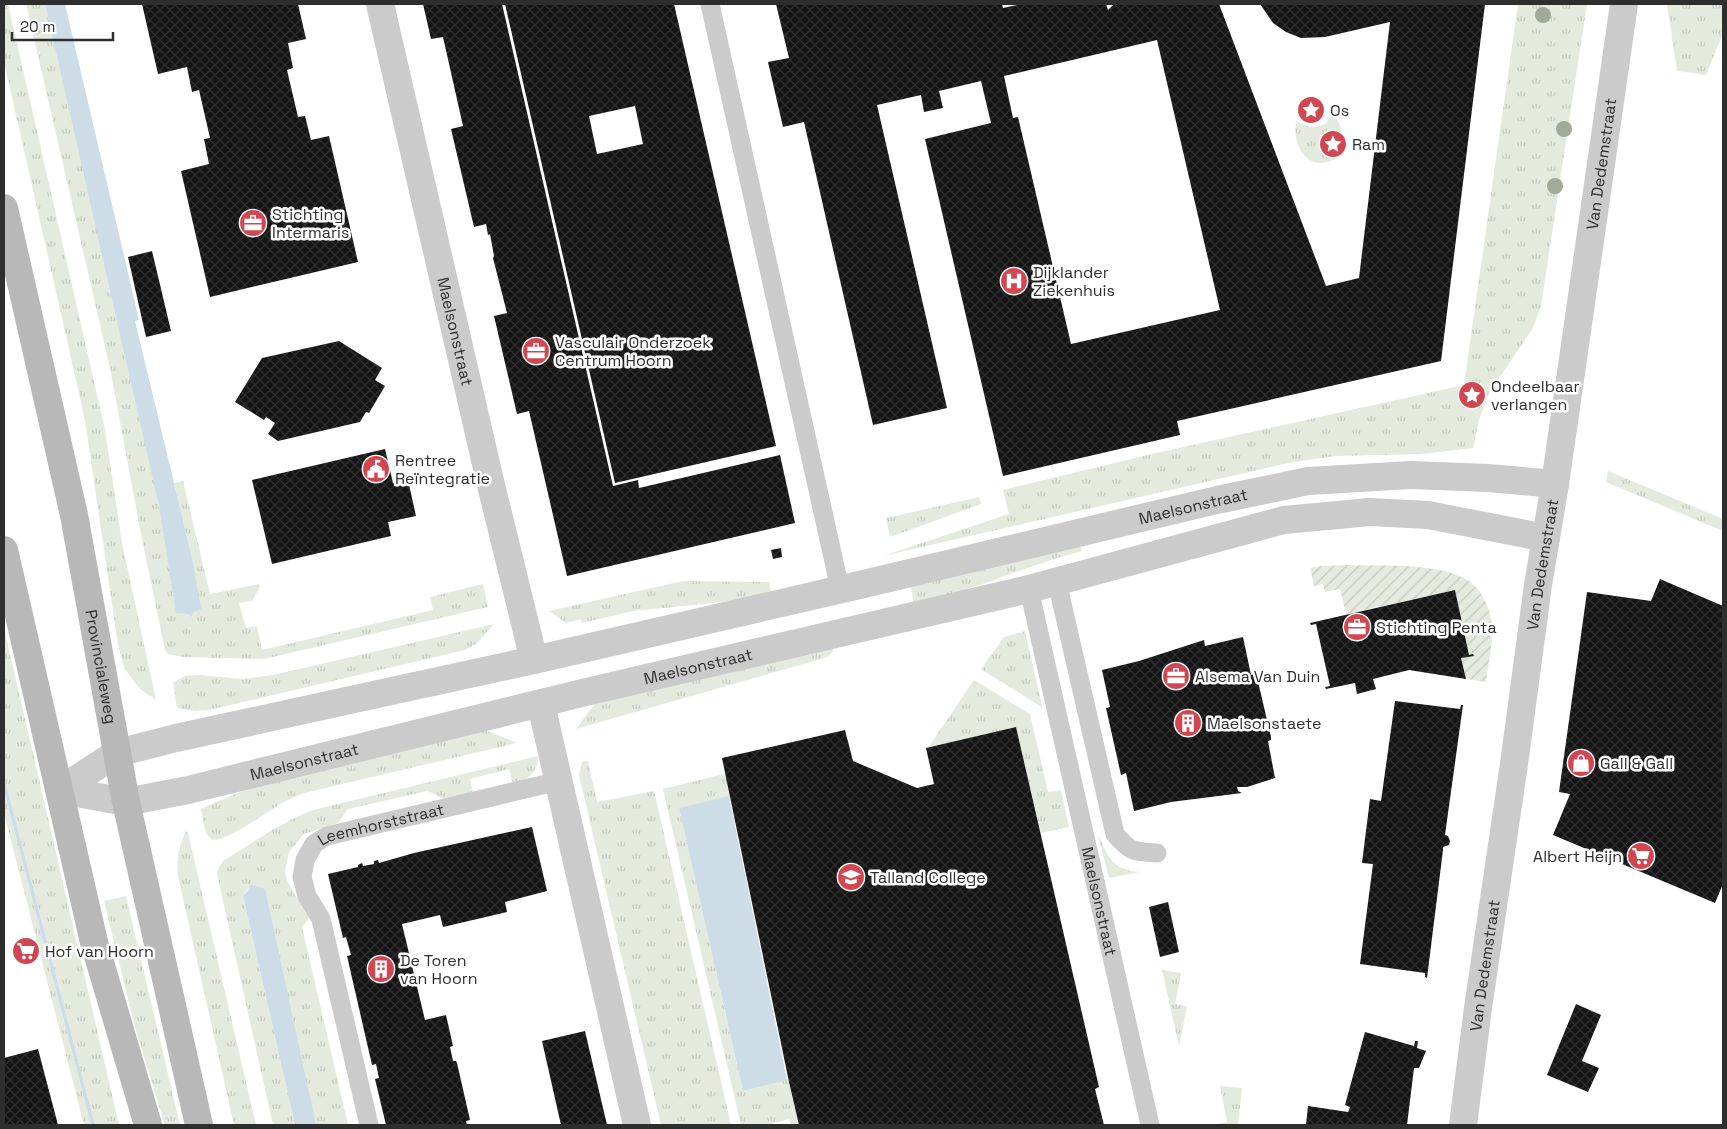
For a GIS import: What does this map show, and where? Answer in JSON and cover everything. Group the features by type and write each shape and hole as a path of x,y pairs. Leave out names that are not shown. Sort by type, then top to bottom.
{"main road":[{"name":"Provincialeweg","path":"4,208 74,515 126,802 199,1125"},
{"path":"4,550 94,942 148,1125"}],"street":[{"name":"Maelsonstraat","path":"380,4 490,481 534,660"},
{"name":"Van Dedemstraat","path":"1463,1125 1478,1008 1624,4"},
{"name":"Maelsonstraat","path":"60,790 117,753 176,738 534,660 1217,500 1308,481 1411,475 1488,478 1554,484"},
{"name":"Maelsonstraat","path":"60,790 126,802 188,790 541,704 1029,589 1284,520 1370,512 1428,515 1546,538"},
{"path":"541,704 637,1125"}],"lane":[{"path":"710,4 840,589"},
{"path":"1057,582 1115,834 1126,847 1138,852 1157,853"},
{"name":"Maelsonstraat","path":"1029,589 1150,1125"},
{"name":"Leemhorststraat","path":"369,1125 321,919 307,896 302,877 305,860 314,844 327,836 559,781"}],"green space":[{"path":"4,4 8,4 105,430 122,543 156,700 140,689 124,668 118,645 85,420 4,62"},
{"path":"26,4 45,4 183,614 193,613 200,609 193,562 174,483 183,481 210,594 259,584 260,587 252,601 239,603 246,628 257,626 262,650 433,610 430,597 483,584 488,607 264,659 183,657 168,654 165,650 141,534 110,368"},
{"path":"1518,4 1587,4 1541,306 1533,328 1489,393 1479,420 1473,448 1422,454 1336,456 1288,463 883,556 1009,514 1003,490 1152,454 1464,385"},
{"path":"1667,4 1723,4 1723,33 1706,75 1677,71"},
{"path":"1331,111 1339,123 1342,133 1339,157 1329,162 1319,163 1312,161 1300,149 1297,141 1296,121 1308,126 1319,126 1327,123"},
{"path":"1608,471 1723,519 1723,531 1606,482"},
{"path":"979,497 981,504 890,537 886,518"},
{"path":"1079,543 1082,551 914,605 910,581"},
{"path":"1347,565 1438,570 1452,573 1470,582 1484,598 1491,618 1492,639 1486,682 1466,679 1461,658 1473,654 1469,655 1455,590 1346,614 1340,589 1325,592 1323,584 1314,586 1310,568"},
{"path":"683,581 769,582 771,592 752,599 633,611 582,623 581,619 566,623 549,611"},
{"path":"494,624 476,644 465,650 209,710 195,711 177,708 173,683 185,676 199,675 243,679 273,675"},
{"path":"4,628 119,1125 95,1125 4,776"},
{"path":"1025,631 1043,710 1040,706 981,669 1004,637"},
{"path":"832,643 833,651 828,657 576,729 597,701"},
{"path":"974,680 1030,714 1048,792 1061,790 1069,827 1041,833 1016,727 928,748"},
{"path":"483,729 517,743 304,793 279,805 236,832 217,840 211,839 205,829 201,809 269,782 375,753"},
{"path":"538,756 538,762 531,775 523,781 513,784 509,769 470,779 473,793 445,799 427,791 348,809 338,823 304,834 289,852 285,870 287,881 309,918 302,927 348,1125 316,1125 248,889 243,896 295,1125 273,1125 217,874 223,861 278,827 313,810"},
{"path":"588,761 597,802 654,791 731,1125 661,1125 579,775 582,762"},
{"path":"728,773 732,797 679,808 743,1091 788,1079 799,1125 791,1125 789,1119 767,1125 741,1125 663,789"},
{"path":"4,791 91,1125 84,1125 4,813"},
{"path":"186,831 256,1125 234,1125 178,876 177,864"},
{"path":"1098,835 1105,850 1117,865 1123,869 1140,872 1109,878"},
{"path":"126,896 180,1125 165,1125 135,1027 104,901"},
{"path":"1162,970 1181,973 1175,1004 1187,1006 1179,1046"},
{"path":"1220,1086 1242,1088 1238,1125 1213,1125 1227,1122"}],"shaded area":[{"path":"45,4 65,4 139,320 135,321 193,562 201,609 193,613 191,617 188,614 176,613 159,506"},
{"path":"4,776 95,1125 91,1125 4,791"},
{"path":"729,796 787,1080 743,1091 679,808"},
{"path":"250,884 265,889 316,1125 295,1125 243,896 249,889"}],"building":[{"path":"142,4 298,4 306,39 288,43 293,68 287,70 298,117 305,116 311,140 329,136 358,262 210,297 181,171 209,164 204,139 210,138 199,90 192,92 187,67 158,74"},
{"path":"423,4 502,4 613,486 638,480 639,488 780,455 795,523 567,576 529,411 517,414 494,316 507,313 493,258 490,234 488,235 486,224 474,227 451,129 463,126 443,37 431,39"},
{"path":"505,4 674,4 776,446 615,483","holes":["635,106 643,144 597,154 589,116"]},
{"path":"776,4 1002,4 1003,8 1021,4 1106,4 1108,10 1114,4 1219,4 1326,286 1359,278 1390,22 1325,37 1301,38 1286,32 1273,23 1260,4 1485,4 1441,361 1177,421 1180,435 1003,476 925,139 991,123 981,81 939,91 943,108 924,112 921,95 877,105 947,408 873,425 804,122 783,127 768,62 789,58","holes":["1157,40 1220,310 1071,344 1018,117 1013,118 1004,76"]},
{"path":"152,251 171,331 146,337 128,257"},
{"path":"339,341 382,368 375,380 385,386 369,413 366,412 360,422 278,441 268,434 275,423 266,417 264,420 235,402 262,358"},
{"path":"385,449 393,483 408,480 416,516 388,522 391,536 272,564 252,480"},
{"path":"781,548 782,557 773,559 771,550"},
{"path":"1660,579 1723,606 1723,884 1715,903 1553,835 1570,794 1559,792 1587,592 1651,601"},
{"path":"1455,590 1469,655 1473,654 1474,656 1461,658 1466,679 1409,670 1373,679 1376,689 1357,694 1355,683 1326,689 1325,687 1330,686 1316,624 1311,625 1310,623"},
{"name":"Maelsonstaete","path":"1243,637 1251,675 1256,673 1271,737 1271,740 1268,741 1275,778 1247,787 1237,787 1238,791 1242,793 1171,802 1134,811 1126,773 1121,775 1106,708 1110,707 1102,670 1139,661 1204,640 1205,646"},
{"path":"1395,701 1460,709 1461,705 1463,705 1445,835 1448,836 1450,841 1449,845 1443,847 1427,978 1425,973 1360,964 1373,864 1362,863 1370,799 1381,801"},
{"path":"1016,727 1099,1087 1095,1089 1104,1125 799,1125 722,758 845,730 853,761 917,788 934,784 926,748"},
{"name":"De Toren van Hoorn","path":"532,827 547,891 505,902 507,912 443,927 440,915 402,924 425,1020 446,1015 453,1046 450,1047 453,1061 457,1063 470,1120 466,1121 467,1125 386,1125 375,1079 379,1078 376,1064 372,1065 347,956 351,955 346,937 343,938 328,874 358,867 362,863 363,866 374,864 374,861 378,860 379,863 414,853"},
{"path":"1168,902 1179,952 1160,957 1149,907"},
{"path":"1576,1004 1601,1015 1582,1061 1599,1068 1588,1092 1547,1075"},
{"path":"585,1031 607,1125 561,1125 542,1041"},
{"path":"1365,1032 1414,1046 1415,1041 1418,1041 1417,1048 1426,1051 1419,1068 1414,1068 1407,1125 1306,1125 1308,1106 1348,1112 1350,1107 1345,1105"},
{"path":"38,1049 58,1125 4,1125 4,1058"}],"place":[{"name":"Os","path":"1311,110"},
{"name":"Ram","path":"1333,144"},
{"name":"Stichting Intermaris","path":"253,223"},
{"name":"Dijklander Ziekenhuis","path":"1014,281"},
{"name":"Vasculair Onderzoek Centrum Hoorn","path":"536,351"},
{"name":"Ondeelbaar verlangen","path":"1472,395"},
{"name":"Rentree Reïntegratie","path":"376,469"},
{"name":"Stichting Penta","path":"1357,627"},
{"name":"Alsema Van Duin","path":"1176,676"},
{"name":"Maelsonstaete","path":"1188,723"},
{"name":"Gall & Gall","path":"1581,763"},
{"name":"Albert Heijn","path":"1641,856"},
{"name":"Talland College","path":"851,877"},
{"name":"Hof van Hoorn","path":"26,951"},
{"name":"De Toren van Hoorn","path":"381,969"}]}
